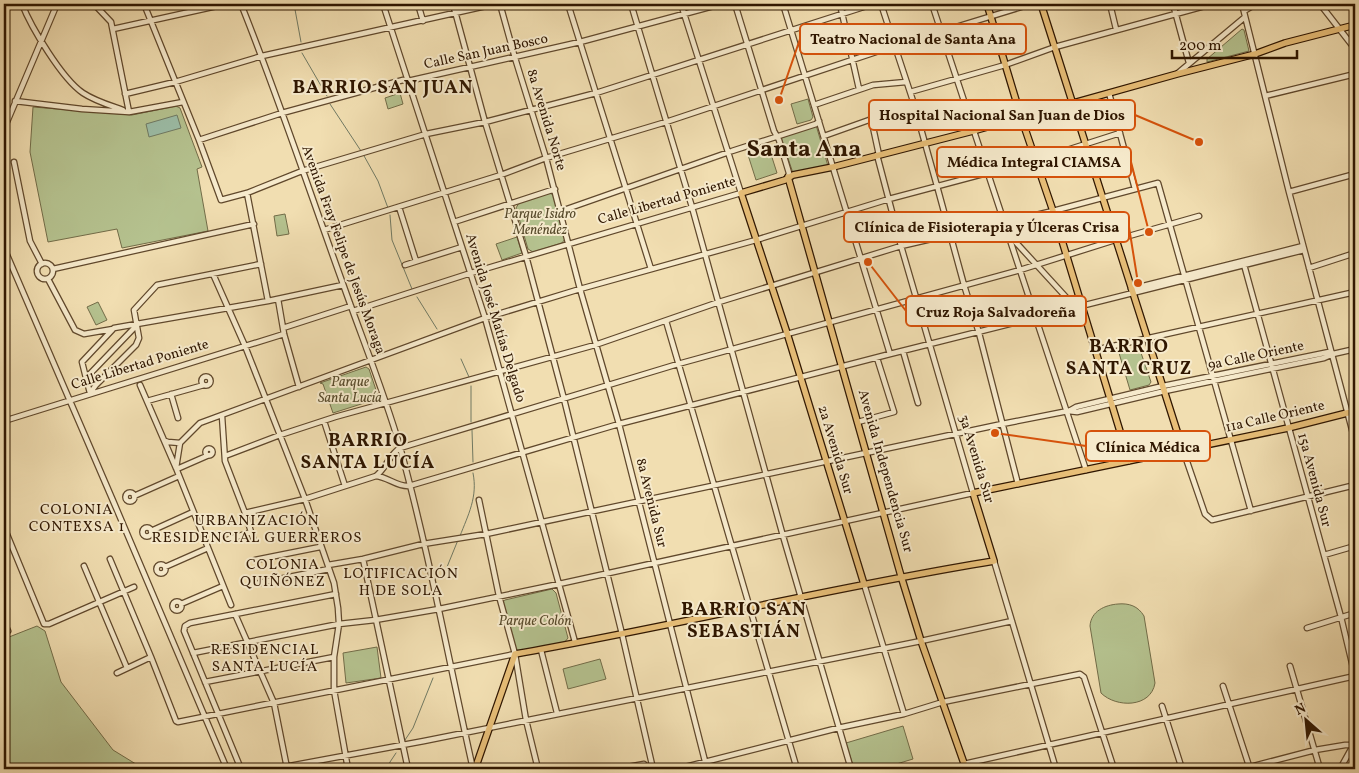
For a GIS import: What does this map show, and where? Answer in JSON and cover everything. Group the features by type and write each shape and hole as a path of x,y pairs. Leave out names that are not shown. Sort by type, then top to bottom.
{"main road":[{"path":"987,4 1021,117 1067,255 1079,308 1095,350 1129,461"},
{"path":"1041,4 1183,450"},
{"name":"Calle Libertad Poniente","path":"741,192 785,180 793,175 833,167 924,142 973,131 1255,54 1285,42 1355,25"},
{"name":"Avenida Independencia Sur","path":"788,177 901,576 921,641 965,767"},
{"name":"2a Avenida Sur","path":"741,192 787,333 864,584"},
{"name":"11a Calle Oriente","path":"974,494 1288,428 1355,411"},
{"name":"3a Avenida Sur","path":"974,494 994,561"},
{"path":"474,769 491,727 515,654 622,634 901,576 994,561"}],"street":[{"path":"22,4 41,40 60,68 82,93 129,112"},
{"path":"4,129 57,4"},
{"path":"94,4 98,10 108,17 113,29 129,112"},
{"path":"144,4 221,200 247,193 302,171 426,134 485,122 596,93 873,4"},
{"path":"113,29 208,6 226,4"},
{"name":"Avenida Fray Felipe de Jesús Moraga","path":"241,4 262,56 371,360 400,448 439,608 474,769"},
{"name":"Avenida José Matías Delgado","path":"383,4 485,318 575,642"},
{"path":"418,4 423,21"},
{"path":"453,4 485,122 526,256 574,437 653,769"},
{"path":"125,94 175,82 262,56 495,4"},
{"name":"8a Avenida Norte","path":"500,4 546,158 568,244"},
{"path":"568,4 651,269"},
{"path":"631,4 692,207 818,662 851,769"},
{"path":"681,4 741,192"},
{"name":"Calle San Juan Bosco","path":"199,140 282,113 403,80 408,81 470,66 515,58 721,4"},
{"path":"735,4 789,173 788,177"},
{"path":"784,4 890,354"},
{"path":"840,4 859,89"},
{"path":"881,4 914,104 979,333 1018,484"},
{"path":"932,4 1086,470"},
{"path":"324,230 501,175 546,158 666,122 894,46 1031,4"},
{"path":"1110,4 1116,29"},
{"path":"1173,4 1189,63"},
{"path":"910,92 1005,65 1055,47 1116,29 1212,4"},
{"path":"1242,4 1289,192 1355,441"},
{"path":"1177,74 1256,4"},
{"path":"1320,4 1355,49"},
{"path":"1265,96 1355,74"},
{"path":"814,105 877,84 906,82"},
{"path":"1109,93 1135,189"},
{"path":"15,101 82,109 129,112 183,102"},
{"path":"824,136 914,104"},
{"name":"3a Avenida Sur","path":"871,118 878,155 901,246 974,494"},
{"path":"561,211 816,124 819,121"},
{"path":"176,468 180,443 200,423 485,318 580,288 705,255 889,199 1036,160 1120,133"},
{"path":"14,162 30,241 42,264"},
{"path":"1289,192 1355,174"},
{"path":"225,456 324,421 595,345 719,302 901,246 1053,211 1158,183 1251,510"},
{"path":"454,222 555,190"},
{"name":"Calle Libertad Poniente","path":"284,328 741,192"},
{"path":"247,193 268,301"},
{"path":"399,207 416,261"},
{"path":"245,513 305,499 376,476 383,470 396,450 400,448 678,364 1020,270 1199,216"},
{"path":"53,269 254,224"},
{"path":"1009,235 1079,308"},
{"name":"8a Avenida Sur","path":"568,244 595,345 619,424 707,769"},
{"path":"405,265 462,247"},
{"path":"4,248 227,769"},
{"path":"376,476 385,477 402,486 409,486 619,424 890,354 1079,308 1132,291 1304,248"},
{"path":"1309,268 1355,253"},
{"name":"15a Avenida Sur","path":"1243,263 1341,617 1355,676"},
{"path":"42,264 47,264 53,269"},
{"path":"42,264 38,268 38,273 40,278 48,279"},
{"path":"90,394 136,345 139,338 134,310 155,286 261,264"},
{"path":"48,279 53,274 53,269"},
{"path":"213,274 245,346 305,499 336,594 339,624 334,657 334,690 348,769"},
{"path":"48,279 75,330 84,334 268,301 343,285"},
{"path":"1095,350 1318,302 1355,292"},
{"path":"278,299 284,334 299,388"},
{"path":"666,321 796,769"},
{"path":"86,378 136,325"},
{"path":"90,394 82,362 114,328"},
{"name":"Calle Libertad Poniente","path":"4,421 284,334"},
{"name":"9a Calle Oriente","path":"259,582 423,544 486,534 826,463 1068,411 1076,406 1110,401 1271,366 1324,358 1355,349"},
{"path":"902,351 918,403"},
{"path":"858,422 894,412 877,358"},
{"path":"140,385 176,468 231,605"},
{"path":"147,401 204,385"},
{"path":"170,394 178,418"},
{"path":"222,416 225,456 253,538"},
{"path":"324,421 345,486"},
{"path":"164,440 180,443"},
{"path":"1183,450 1205,514 1210,519 1355,485"},
{"path":"176,468 210,455"},
{"path":"134,496 179,476"},
{"path":"193,653 559,584 974,494"},
{"path":"479,500 499,596 515,654 526,720 538,769"},
{"path":"151,531 194,512"},
{"path":"4,528 44,624 49,624 134,587"},
{"path":"227,540 251,532"},
{"path":"4,546 10,543"},
{"path":"1324,555 1355,546"},
{"path":"255,560 320,547"},
{"path":"166,568 208,548"},
{"path":"110,558 178,722 515,654"},
{"path":"364,559 375,620 390,680 408,769"},
{"name":"3a Avenida Sur","path":"994,561 1029,685 1056,769"},
{"path":"84,566 127,668"},
{"name":"2a Avenida Sur","path":"864,584 904,714"},
{"path":"181,604 223,586"},
{"path":"241,769 184,631 184,626 190,623 336,594"},
{"path":"1307,628 1355,613"},
{"path":"234,614 274,702 287,768"},
{"path":"273,769 287,768 885,649 1012,621"},
{"path":"4,622 8,631"},
{"path":"541,650 557,713"},
{"path":"117,673 151,657"},
{"path":"205,682 334,657"},
{"path":"1290,666 1320,769"},
{"path":"677,769 838,728 904,714 943,702 1082,675 1114,769"},
{"path":"965,767 1049,745 1355,676"},
{"path":"1223,686 1250,768"},
{"path":"1162,706 1182,769"},
{"path":"1242,769 1315,750 1354,744"},
{"path":"1340,769 1354,744"},
{"path":"616,769 644,764 649,769"}],"green space":[{"path":"1242,29 1244,30 1249,51 1207,62 1207,59"},
{"path":"400,93 403,104 388,109 385,98"},
{"path":"808,99 813,117 811,120 797,124 791,104"},
{"path":"176,106 180,108 202,167 197,169 208,231 122,248 117,229 48,242 30,152 33,107 132,115"},
{"path":"816,125 828,166 793,173 781,138"},
{"path":"769,148 777,173 756,180 748,155"},
{"name":"Parque Isidro Menéndez","path":"549,193 554,195 565,239 562,243 533,252 528,249 516,208 519,203"},
{"path":"285,214 289,234 277,236 274,216"},
{"path":"517,237 522,253 502,260 496,244"},
{"path":"98,302 107,320 96,325 87,307"},
{"path":"1140,350 1151,382 1149,385 1130,390 1119,353"},
{"name":"Parque Santa Lucía","path":"366,367 369,369 378,396 377,399 333,413 323,384 320,383"},
{"name":"Parque Colón","path":"552,589 556,593 568,638 564,643 517,653 502,602"},
{"path":"1118,604 1133,606 1144,616 1155,683 1147,697 1132,703 1115,701 1101,693 1090,626 1096,613 1108,606"},
{"path":"37,626 45,631 61,682 113,750 144,769 4,769 4,639"},
{"path":"377,647 381,678 346,683 343,653"},
{"path":"600,659 606,679 568,689 563,669"},
{"path":"903,726 913,759 880,769 854,769 846,743"}],"shaded area":[{"path":"177,115 181,128 149,137 146,124"}],"waterway":[{"path":"294,4 301,42"},
{"path":"302,53 327,96"},
{"path":"330,104 361,151"},
{"path":"363,154 378,181 388,208"},
{"path":"390,215 392,240 412,289"},
{"path":"417,297 437,329"},
{"path":"461,359 469,377"},
{"path":"471,386 471,422"},
{"path":"472,430 473,462"},
{"path":"460,536 473,498 473,473"},
{"path":"447,567 458,540"},
{"path":"405,740 413,728 433,678"},
{"path":"387,769 396,753"}],"place":[{"name":"Teatro Nacional de Santa Ana","path":"779,100"},
{"name":"Hospital Nacional San Juan de Dios","path":"1199,142"},
{"name":"Médica Integral CIAMSA","path":"1149,232"},
{"name":"Cruz Roja Salvadoreña","path":"868,262"},
{"name":"Clínica de Fisioterapia y Úlceras Crisa","path":"1138,283"},
{"name":"Clínica Médica","path":"995,433"}],"district":[{"name":"BARRIO SAN JUAN","path":"383,88"},
{"name":"Santa Ana","path":"804,150"},
{"name":"BARRIO SANTA CRUZ","path":"1129,358"},
{"name":"BARRIO SANTA LUCÍA","path":"368,452"},
{"name":"COLONIA CONTEXSA 1","path":"77,518"},
{"name":"URBANIZACIÓN RESIDENCIAL GUERREROS","path":"257,530"},
{"name":"COLONIA QUIÑÓNEZ","path":"283,574"},
{"name":"LOTIFICACIÓN H DE SOLA","path":"401,582"},
{"name":"BARRIO SAN SEBASTIÁN","path":"744,621"},
{"name":"RESIDENCIAL SANTA LUCÍA","path":"265,658"}]}
